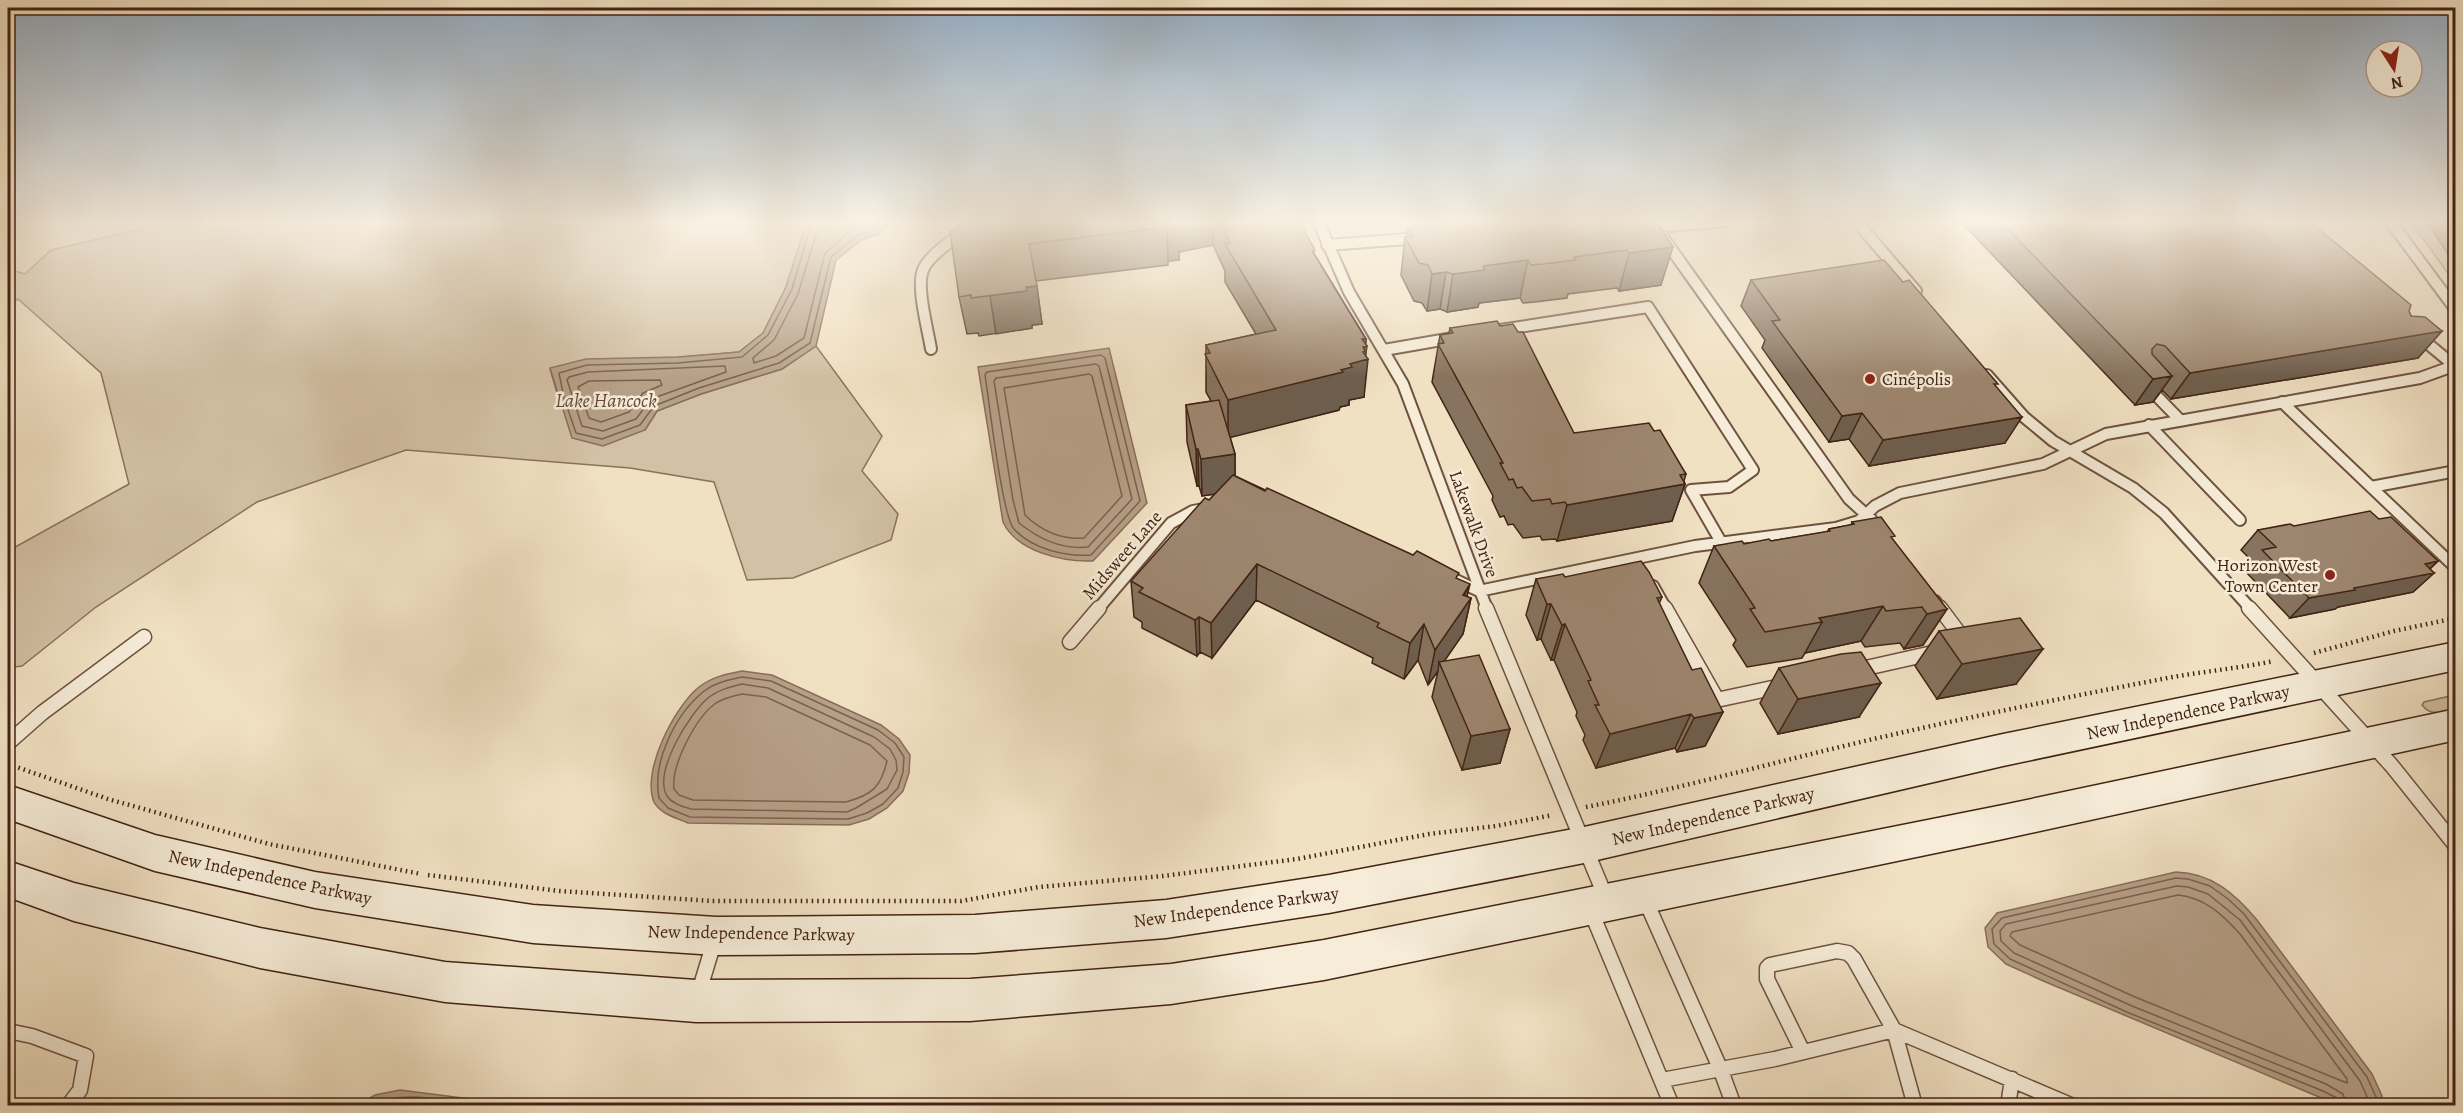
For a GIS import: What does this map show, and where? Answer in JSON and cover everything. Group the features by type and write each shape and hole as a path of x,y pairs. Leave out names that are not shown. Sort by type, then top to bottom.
{"street":[{"name":"New Independence Parkway","path":"8,802 155,853 315,890 533,924 716,936 975,934 1166,920 1329,894 1577,828 2003,750 2456,656"},
{"path":"8,879 74,902 260,948 445,982 696,1001 970,1000 1171,984 1324,960 2014,820 2456,724"}],"lane":[{"path":"922,273 921,286 931,350"},
{"name":"Lakewalk Drive","path":"1340,273 1354,302 1384,350 1409,400 1479,591 1577,828 1613,901"},
{"path":"1688,273 1849,500 1881,528"},
{"path":"1900,273 1922,299"},
{"path":"2428,273 2456,310"},
{"path":"1493,331 1648,307 1753,470 1729,486 1691,490 1721,542"},
{"path":"2413,334 2422,333 2427,343 2455,366"},
{"path":"1384,350 1460,337"},
{"path":"1977,363 2024,417 2053,441 2133,488 2164,513 2370,742 2456,846"},
{"path":"1449,576 1479,591 1721,542 1836,528 1859,521 1875,506 1900,493 2029,467 2071,452 2096,437 2150,425 2421,378 2455,366"},
{"path":"2140,378 2180,420"},
{"path":"2282,402 2456,568"},
{"path":"2150,425 2240,520"},
{"path":"2371,487 2456,471"},
{"name":"Midsweet Lane","path":"1070,642 1171,523 1193,511 1216,507"},
{"path":"1638,558 1716,698 1722,699 1801,682"},
{"path":"1846,672 1968,645 1927,589"},
{"path":"8,743 42,713 144,637"},
{"path":"1613,901 1720,1068 1734,1106"},
{"path":"1613,901 1662,1080 1672,1106"},
{"path":"696,1001 716,936"},
{"path":"1803,1052 1766,973 1770,965 1837,951 1848,953 1854,959 1894,1030 1915,1106"},
{"path":"1662,1080 1803,1052 1894,1030 2073,1106"},
{"path":"8,1031 32,1036 86,1056 80,1090 68,1106"},
{"path":"2008,1106 2012,1080"}],"path":[{"path":"8,764 108,799 269,844 423,874 560,891 712,901 961,901 1039,887 1163,876 1297,859 1429,834 1496,826 1577,828 1671,790 1722,775 1916,730 2160,679 2223,671 2338,648 2394,631 2456,618"}],"shaded area":[{"path":"8,273 790,273 763,333 739,352 550,369 559,400 645,430 657,411 701,394 782,369 816,346 882,436 862,471 898,514 891,540 793,578 747,580 714,482 630,468 406,450 257,502 96,607 22,666 8,668 8,551 129,484 101,373 18,299 8,305"},
{"path":"2448,273 2455,273 2455,283"},
{"path":"2455,695 2455,709 2433,712 2422,705 2424,702"}],"water":[{"name":"Lake Hancock","path":"790,273 833,273 816,346 782,369 701,394 657,411 645,430 603,446 572,438 550,368 586,359 678,357 739,352 763,333"},
{"path":"1109,348 1147,503 1093,561 1068,560 1030,548 1019,541 1003,522 978,367"},
{"path":"742,671 772,675 881,725 899,739 910,755 909,773 903,791 887,808 869,819 849,825 688,823 660,810 654,802 651,789 652,774 656,757 671,724 680,709 699,687 714,678"},
{"path":"2176,872 2201,876 2212,881 2231,894 2257,920 2372,1074 2382,1096 2382,1105 2338,1105 2041,980 2006,964 1988,947 1985,928 1997,913"},
{"path":"400,1090 522,1105 358,1105 375,1095"}],"building":[{"path":"956,273 1035,273 1037,286 1026,287 1027,291 971,298 971,295 959,297"},
{"path":"1242,273 1325,273 1366,339 1362,339 1367,346 1363,347 1365,351 1363,352 1368,359 1350,364 1352,367 1341,370 1343,372 1228,400 1205,354 1210,353 1206,345 1276,330"},
{"name":"Cinépolis","path":"1798,273 1895,273 1903,282 1909,280 1998,384 1994,384 2022,417 1883,440 1862,413 1842,416 1772,321 1780,320 1751,280"},
{"path":"2050,273 2372,273 2411,305 2409,311 2411,316 2425,317 2442,331 2190,373 2165,346 2157,344 2152,349 2152,354 2172,376 2153,379"},
{"path":"1497,321 1500,326 1513,324 1518,332 1523,332 1574,433 1649,423 1654,431 1660,430 1686,474 1680,475 1685,484 1567,505 1565,502 1552,504 1550,499 1532,501 1522,487 1517,488 1513,479 1509,480 1500,463 1503,463 1438,344 1444,343 1440,335 1453,333 1450,328"},
{"path":"1219,400 1235,454 1201,459 1196,449 1186,405"},
{"path":"1233,475 1265,491 1267,488 1413,555 1417,551 1459,573 1456,578 1470,584 1463,595 1471,598 1435,650 1424,624 1410,643 1377,627 1379,623 1257,564 1211,623 1199,617 1195,620 1139,592 1143,588 1131,581 1205,498 1209,500"},
{"name":"Horizon West Town Center","path":"2370,511 2379,519 2391,517 2438,561 2425,564 2434,573 2309,598 2262,550 2276,547 2258,530 2290,524 2294,526"},
{"path":"1881,517 1895,536 1891,537 1947,609 1927,614 1922,607 1886,611 1883,606 1819,618 1822,622 1765,632 1750,609 1755,608 1714,546 1742,541 1744,544 1769,539 1771,541 1830,531 1829,529 1854,524 1852,522"},
{"path":"1641,561 1662,597 1657,598 1692,670 1701,668 1723,712 1694,718 1691,714 1610,734 1595,705 1599,705 1588,681 1591,680 1565,624 1562,625 1551,604 1547,604 1536,579 1563,574 1565,577"},
{"path":"2020,618 2043,649 1962,664 1939,631"},
{"path":"1861,652 1881,683 1798,699 1779,668 1841,654"},
{"path":"1479,655 1510,729 1471,736 1439,662"}],"place":[{"name":"Cinépolis","path":"1870,379"},
{"name":"Horizon West Town Center","path":"2330,575"}]}
